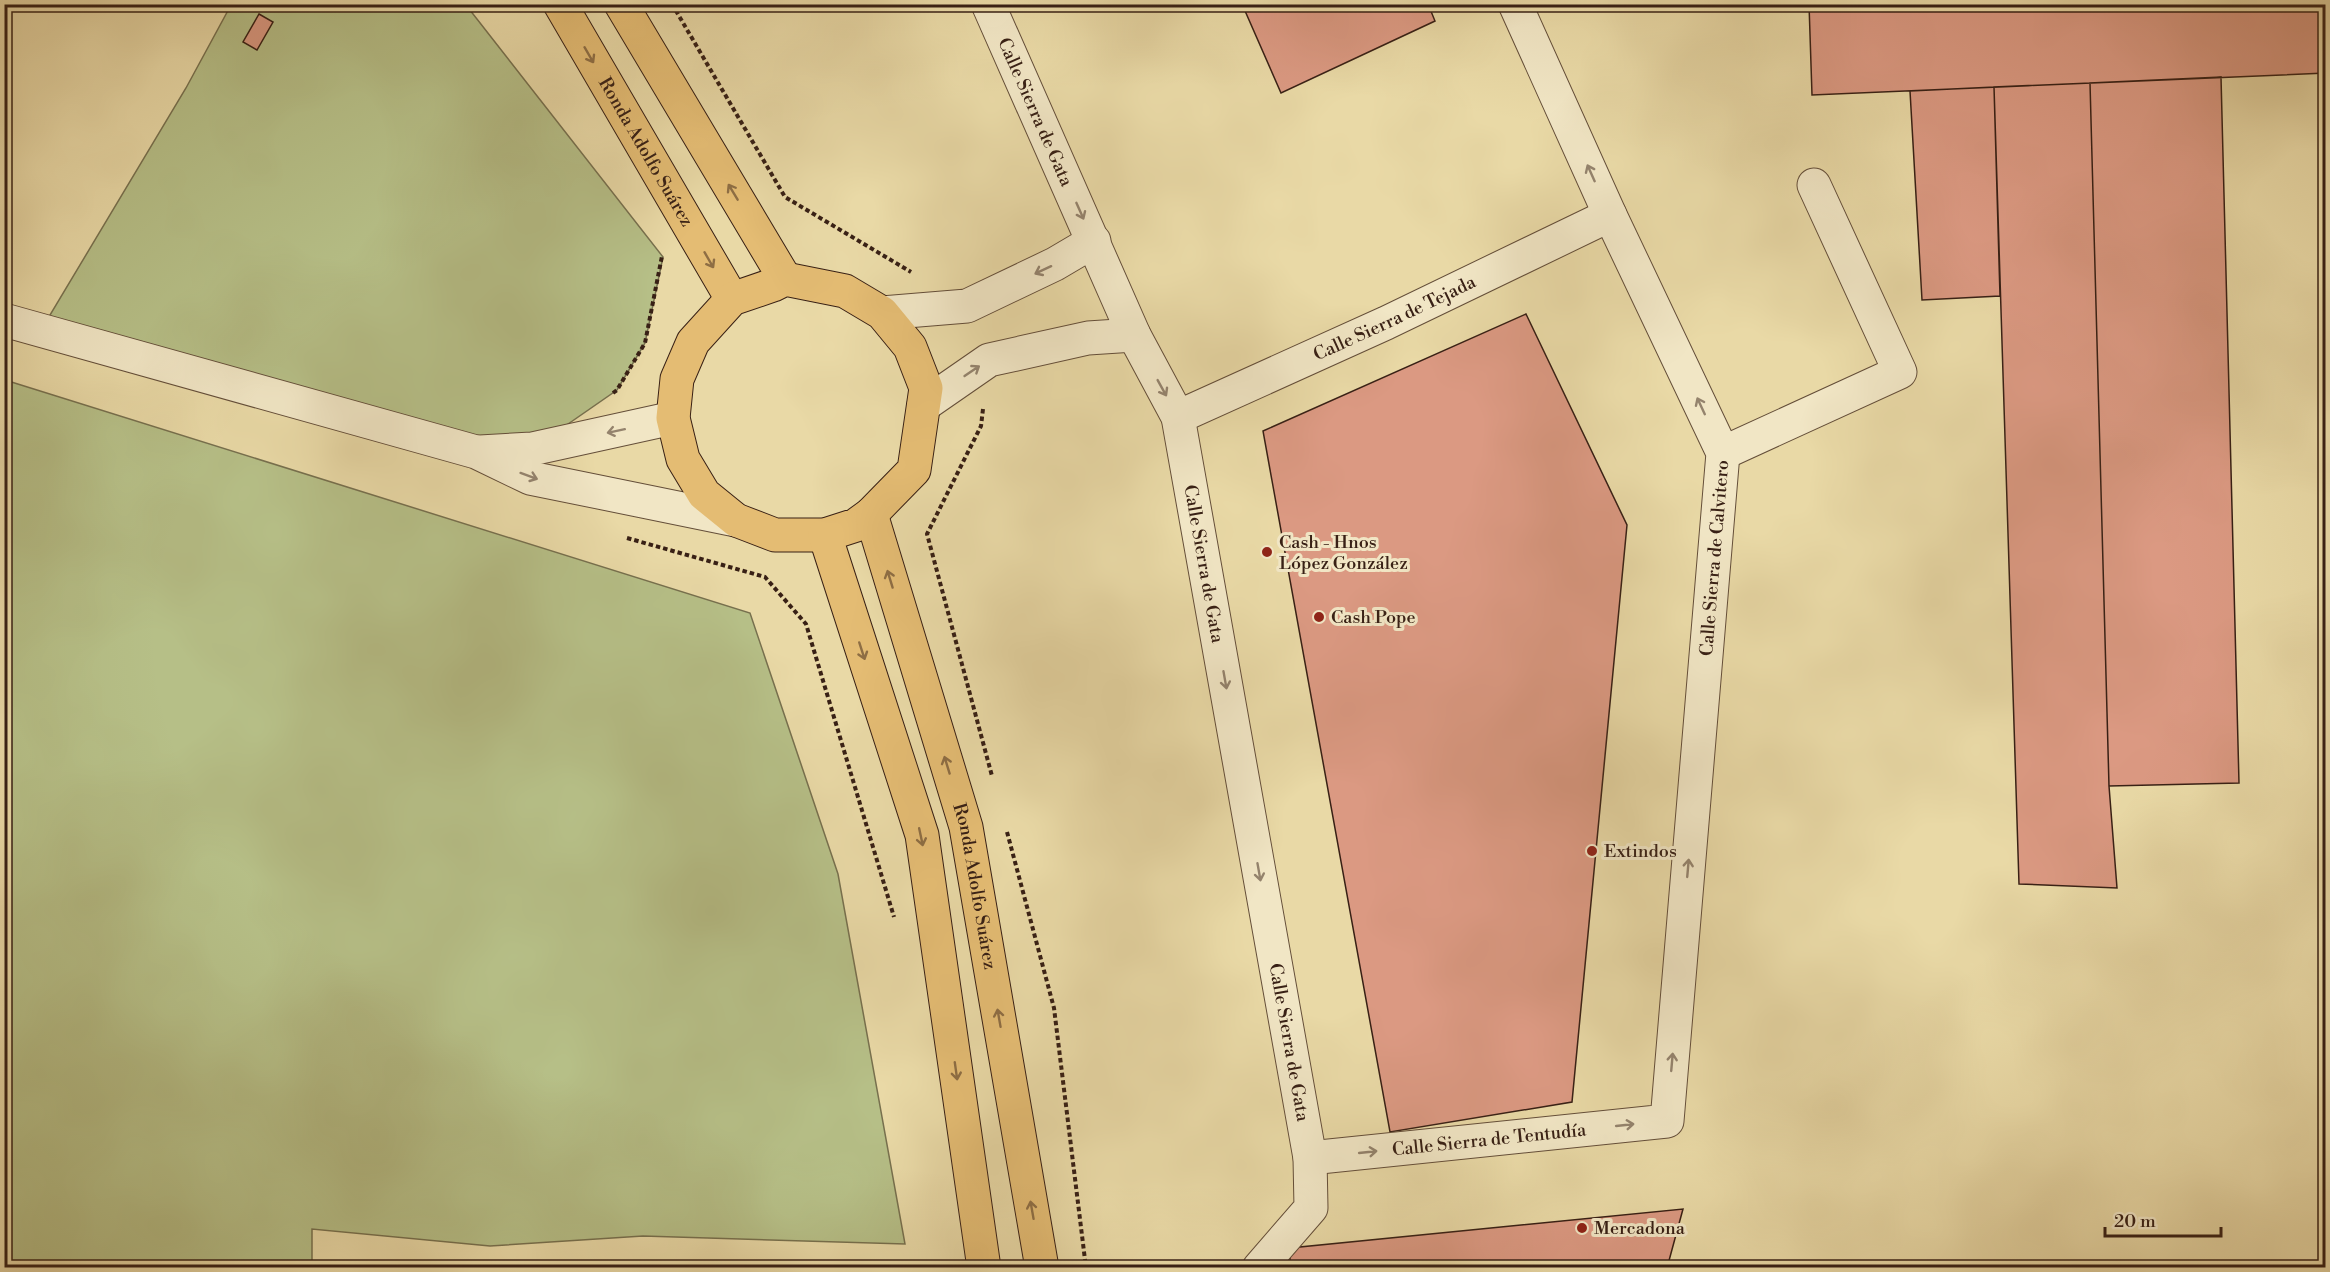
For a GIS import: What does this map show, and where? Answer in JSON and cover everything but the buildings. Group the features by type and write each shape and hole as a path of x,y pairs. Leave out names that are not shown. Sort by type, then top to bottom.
{"main road":[{"name":"Ronda Adolfo Suárez","path":"560,4 732,299"},
{"path":"621,4 785,279"},
{"path":"785,279 845,291 882,313 910,347 926,388 914,470 871,514 856,525 825,535 775,535 736,520 704,494 682,459 673,418 677,378 693,342 732,299 785,279"},
{"name":"Ronda Adolfo Suárez","path":"871,514 966,827 1042,1268"},
{"path":"825,535 922,835 984,1268"}],"street":[{"name":"Calle Sierra de Gata","path":"988,4 1134,335 1178,417 1310,1158 1311,1208 1259,1268"},
{"name":"Calle Sierra de Calvitero","path":"1515,4 1610,215 1723,453 1668,1120"},
{"path":"1723,453 1900,372 1814,185"},
{"name":"Calle Sierra de Tejada","path":"1178,417 1386,323 1610,215"},
{"path":"882,313 968,306 1055,264 1094,241"},
{"path":"4,320 476,452 530,478 736,520"},
{"path":"924,405 989,360 1088,338 1134,335"},
{"path":"476,452 532,449 673,418"},
{"name":"Calle Sierra de Tentudía","path":"1310,1158 1668,1120"}],"path":[{"path":"672,4 785,196 917,276"},
{"path":"609,396 617,390 645,343 663,257 657,247"},
{"path":"989,360 981,426 927,534 992,778"},
{"path":"621,536 765,577 806,624 897,928"},
{"path":"1004,824 1054,1008 1086,1268"}],"green space":[{"path":"231,5 466,5 663,257 645,343 617,390 532,449 41,330 186,88"},
{"path":"5,380 750,613 838,874 905,1244 643,1236 490,1246 312,1229 312,1267 5,1267"}],"place":[{"name":"Cash - Hnos López González","path":"1267,552"},
{"name":"Cash Pope","path":"1319,617"},
{"name":"Extindos","path":"1592,851"},
{"name":"Mercadona","path":"1582,1228"}]}
